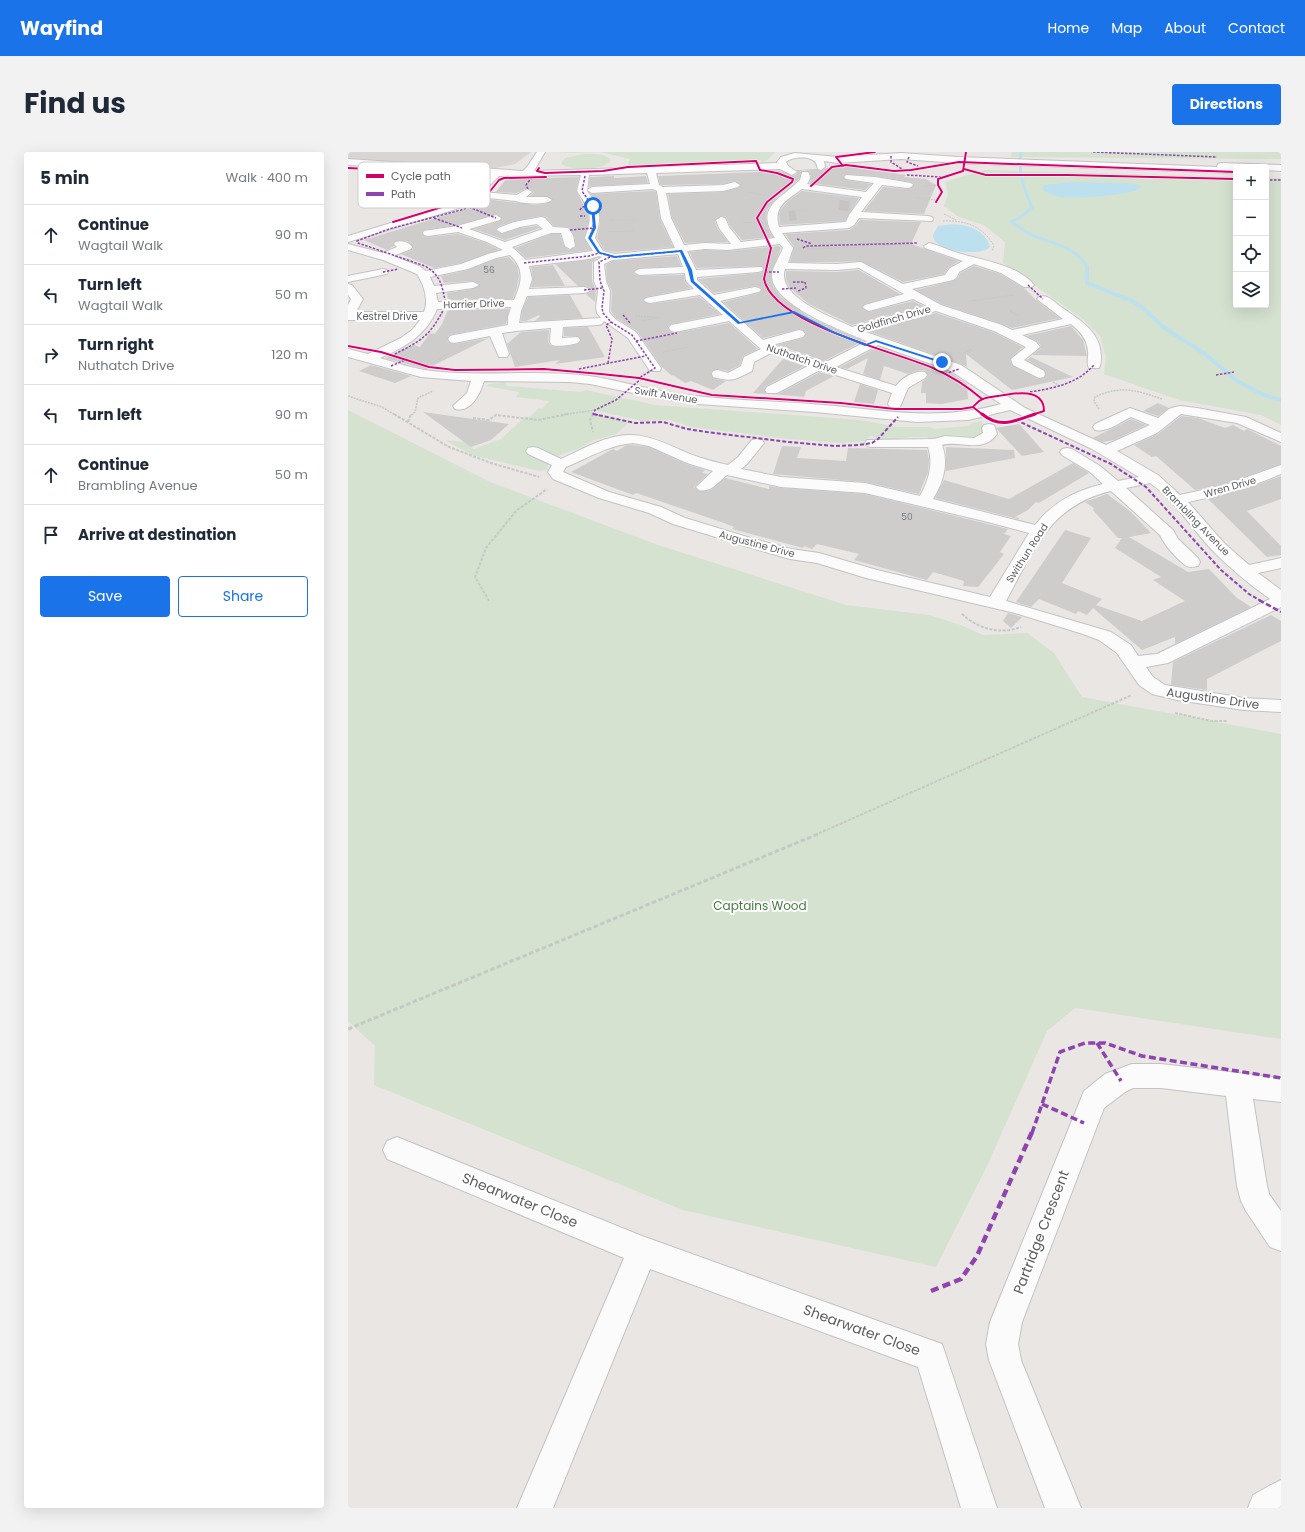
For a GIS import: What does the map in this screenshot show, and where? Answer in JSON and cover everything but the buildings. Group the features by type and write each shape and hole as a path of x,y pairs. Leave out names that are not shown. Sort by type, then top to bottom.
{"street":[{"path":"525,174 541,152"},
{"path":"782,166 781,162 783,159 786,156 793,154 838,160 901,156 958,160 1233,170"},
{"path":"423,162 432,156"},
{"path":"816,158 821,163 821,167"},
{"name":"Brambling Avenue","path":"958,160 941,162 911,169 857,163 841,163 821,167 802,180 772,209 777,216 776,237 788,248 778,274 784,291 789,297 818,315 852,331 876,341 956,368 1010,406 1106,450 1153,478 1177,500 1218,546 1244,571 1281,599"},
{"path":"348,162 358,163"},
{"path":"490,172 525,174 782,166 793,172 802,180 838,191 869,194"},
{"path":"1182,167 1233,167"},
{"path":"1269,167 1281,169"},
{"path":"1269,171 1281,169"},
{"name":"Nuthatch Drive","path":"652,171 666,218 691,272 690,278 692,282 766,347 893,389"},
{"path":"490,180 497,173"},
{"path":"585,176 582,190 593,206 594,228 590,239 599,257 600,281 604,291 602,308 603,313 611,322 632,335 645,356 655,368"},
{"path":"838,191 849,179 875,180 880,182 908,185"},
{"path":"458,229 469,232 508,249 521,258 524,263 738,246 776,237 840,231 852,223 854,209 880,182"},
{"path":"592,190 621,188 728,189"},
{"path":"490,194 523,195 521,200 547,200"},
{"path":"854,209 922,231 938,199"},
{"path":"348,239 450,208"},
{"path":"428,233 458,229 496,218"},
{"path":"502,230 518,224 541,220 542,223 550,230"},
{"path":"721,220 724,228 738,246"},
{"path":"348,247 381,256 408,266 423,274 464,267 550,230 567,230 570,246"},
{"path":"381,256 407,247 399,244"},
{"path":"929,246 972,261 994,266 1011,273 1028,285"},
{"name":"Goldfinch Drive","path":"781,266 837,267 848,260 866,266 886,280 940,308 1012,334 1019,340 1032,345 1034,348 1032,350 1017,359 1018,362 1039,374"},
{"path":"902,288 949,278 953,276 954,270 972,261"},
{"name":"Harrier Drive","path":"503,354 505,330 513,323 527,273 524,263"},
{"path":"639,272 691,272 758,269"},
{"path":"348,279 383,272"},
{"path":"367,359 411,337 421,327 429,311 429,290 423,274"},
{"path":"942,280 953,287"},
{"path":"429,290 473,285"},
{"path":"348,287 357,299 350,319"},
{"path":"520,298 584,290"},
{"path":"711,299 755,290"},
{"path":"650,300 702,291"},
{"name":"Goldfinch Drive","path":"869,307 914,295"},
{"name":"Harrier Drive","path":"429,311 520,298"},
{"path":"1043,299 1086,330 1095,347 1094,365"},
{"name":"Goldfinch Drive","path":"852,331 862,327 940,308"},
{"name":"Kestrel Drive","path":"350,319 429,311"},
{"path":"675,328 735,320"},
{"path":"1012,334 1073,320"},
{"path":"454,339 505,330 598,321"},
{"path":"557,324 556,342 574,340"},
{"path":"718,374 729,377 747,368 748,360 766,347 799,334"},
{"path":"772,390 876,341"},
{"name":"Swift Avenue","path":"348,353 406,370 447,376 524,376 566,378 599,382 678,398 710,402 834,410 908,418 968,416 1010,406"},
{"path":"895,404 893,389 920,375"},
{"path":"460,406 473,395 480,377"},
{"path":"1106,450 1137,437 1180,410 1229,417 1250,423 1281,438"},
{"path":"1100,427 1130,412 1146,419 1165,420"},
{"path":"872,443 934,443 945,440 974,442 983,440 990,434 989,428"},
{"path":"533,451 561,464 604,445 627,439 653,443 692,460 727,470 781,482 865,488 1039,531"},
{"path":"704,487 743,460 757,443"},
{"path":"924,502 933,488 936,479 938,455 934,443"},
{"path":"1067,452 1095,469 1115,486 1167,533 1172,541 1192,562"},
{"name":"Augustine Drive","path":"561,464 554,472 558,476 604,495 655,510 679,521 790,554 819,558 872,574 996,603 1105,636 1124,649 1149,683 1159,690 1244,704 1281,706"},
{"name":"Wren Drive","path":"1177,500 1247,484 1281,469"},
{"name":"Swithun Road","path":"996,603 1022,556 1039,531 1057,510 1068,502 1099,490 1153,478"},
{"path":"1244,571 1281,564"},
{"path":"1134,662 1161,659 1281,599"},
{"name":"Partridge Crescent","path":"1063,1508 1005,1360 1002,1344 1006,1322 1073,1148 1094,1100 1115,1083 1132,1076 1162,1076 1281,1090"},
{"path":"1238,1086 1256,1201 1281,1236"},
{"name":"Shearwater Close","path":"397,1150 642,1251 931,1356 980,1508"},
{"path":"534,1508 642,1251"},
{"path":"1266,1508 1281,1498"}],"path":[{"path":"938,179 937,182 940,189"},
{"path":"728,189 765,195"},
{"path":"793,209 812,212"},
{"path":"757,218 776,237"},
{"path":"594,221 638,220"},
{"path":"803,248 817,249 911,244 922,231 957,220 978,226 989,235 994,246 991,256 994,266"},
{"path":"592,233 634,231"},
{"path":"940,308 976,300 1017,294"},
{"path":"636,313 645,321"},
{"path":"636,320 646,313"},
{"path":"634,318 656,314"},
{"path":"735,320 787,314"},
{"path":"629,316 660,318"},
{"path":"435,363 452,350 450,342 454,339"},
{"path":"645,356 688,347"},
{"path":"408,422 410,416 417,409 416,402 418,398 437,389 447,376"},
{"path":"460,406 451,408 444,414 489,420 496,414 538,420 595,410"},
{"path":"593,414 590,420 593,432"},
{"path":"489,601 474,577 486,548 516,511 549,488"},
{"path":"966,597 960,603 962,614 984,628 1006,632 1014,631 1023,626"},
{"path":"348,1029 843,824 1138,692 1149,683"}],"shaded area":[{"path":"348,152 531,152 515,164 495,168 490,168 490,162 397,162 348,159"}],"green space":[{"path":"556,152 601,152 573,153"},
{"path":"601,152 775,152 763,162 760,160 627,166 630,159"},
{"path":"1012,152 1281,152 1281,159 1011,157"},
{"path":"584,154 602,155 611,160 607,164 586,169 571,168 561,163 565,158"},
{"path":"984,170 1233,177 1233,308 1269,308 1269,178 1281,178 1281,425 1261,415 1179,400 1104,374 1106,357 1100,336 1084,320 1003,263 1005,242 984,225 959,217 944,206 948,194 945,182"},
{"path":"505,382 507,386 580,392 586,390 655,405 861,420 897,427 930,427 934,429 969,426 972,423 982,421 983,429 981,437 977,438 963,435 953,435 929,440 927,437 909,437 886,441 871,436 865,441 842,443 788,439 691,427 670,420 643,421 588,409 596,414 631,421 616,434 594,440 580,448 562,454 548,465 547,470 539,471 472,455 445,440 465,442 474,449 501,439 526,416 530,417 539,408 542,409 549,401 516,397 519,392 486,386 489,384"},
{"name":"Captains Wood","path":"348,410 490,482 658,545 846,605 929,615 961,625 983,635 1027,633 1054,653 1082,697 1281,734 1281,1039 1075,1008 1047,1031 988,1164 936,1267 683,1210 374,1085 375,1046 348,1021"}],"water":[{"path":"1072,182 1131,183 1142,187 1128,193 1077,198 1059,197 1042,189 1044,185"},
{"path":"938,226 966,226 978,231 983,235 990,247 977,252 958,251 949,249 935,241 933,235"}],"waterway":[{"path":"1021,152 1021,174 1024,188 1032,208 1018,219 1011,222 1029,234 1071,251 1083,261 1087,268"},
{"path":"1087,268 1087,283 1132,301 1143,308 1162,326 1205,354 1237,381 1264,395 1281,400"}],"tunnel":[{"path":"839,205 849,206"},
{"path":"789,216 796,215"}],"marked path":[{"path":"1093,152 1217,157"},
{"path":"891,156 891,162 902,169"},
{"path":"909,157 907,162 918,166"},
{"path":"907,175 941,177"},
{"path":"585,176 582,191 592,205 595,215 590,238 599,253 615,257 681,251"},
{"path":"528,189 526,185 532,177"},
{"path":"1269,180 1281,180"},
{"path":"580,210 582,207 593,206"},
{"path":"391,356 420,341 428,334 441,315 446,305 440,280 435,272 425,266 358,243 357,241 389,229 466,208"},
{"path":"471,208 496,218"},
{"path":"580,216 585,216"},
{"path":"434,218 462,228"},
{"path":"570,230 594,228"},
{"path":"797,239 812,244"},
{"path":"803,248 806,246 918,243"},
{"path":"524,263 589,256 599,253"},
{"path":"610,257 599,262 600,281 604,291 602,308 603,313 611,322 632,335 655,368 639,378"},
{"path":"383,272 398,269"},
{"path":"765,272 779,272"},
{"path":"793,282 805,282 806,288 798,291"},
{"path":"1028,285 1043,299"},
{"path":"584,290 603,288"},
{"path":"782,289 796,288"},
{"path":"623,315 631,324"},
{"path":"608,363 612,347 612,339 606,325 611,322"},
{"path":"636,341 677,333"},
{"path":"579,369 645,356"},
{"path":"391,366 405,360"},
{"path":"1030,392 1056,387 1073,381 1088,372 1094,365"},
{"path":"945,374 959,369"},
{"path":"1216,375 1234,372"},
{"path":"641,379 616,400 595,410 593,414 635,423 663,422 687,429 707,432 835,446 872,443 878,439 898,417"},
{"path":"1016,420 1111,464 1146,487 1221,570 1249,594 1281,612"},
{"path":"931,1291 961,1279 977,1256 1034,1127 1060,1052 1085,1043 1105,1043 1142,1056 1281,1078"},
{"path":"1097,1043 1121,1081"},
{"path":"1042,1104 1084,1123"}],"cycle path":[{"path":"843,166 836,157 875,152"},
{"path":"936,202 942,192 938,185 938,179 963,171 966,152"},
{"path":"539,168 537,171 545,173 603,171 628,167 756,161 760,170 785,175 793,179 792,182 776,193 763,206 757,218 771,248 764,279 774,297 790,311 812,323 836,334 933,368 948,375 982,399"},
{"path":"811,186 832,167 839,165 854,165 902,171 959,162 1233,172"},
{"path":"348,168 358,169"},
{"path":"964,169 986,175 1068,175 1233,179"},
{"path":"490,191 499,180 504,178 546,177"},
{"path":"393,222 439,208"},
{"path":"348,346 381,352 429,367 455,370 544,369 601,374 639,378 712,395 841,403 895,409 961,409 973,407 982,399 1019,392 1033,395 1041,399 1044,403 1044,411 1006,423 991,421 973,407"}],"route":[{"path":"593,206 594,228 590,239 599,253 614,257 681,251 690,270 690,278 692,282 739,324 794,312 834,333 866,346 876,341 942,362"}]}
